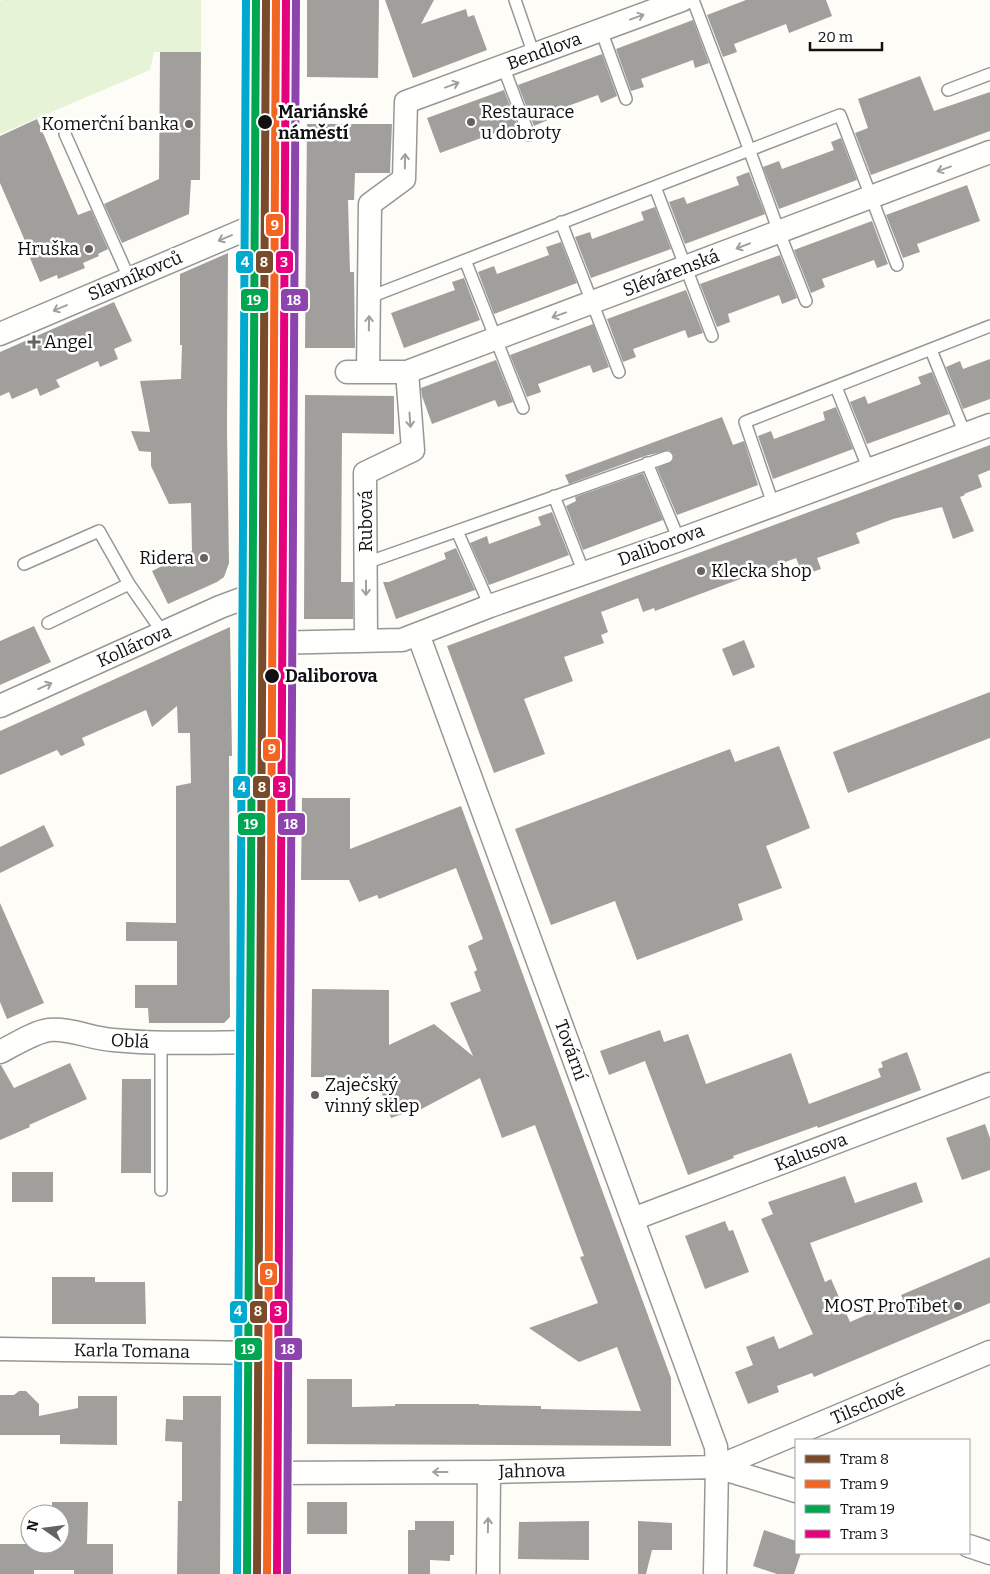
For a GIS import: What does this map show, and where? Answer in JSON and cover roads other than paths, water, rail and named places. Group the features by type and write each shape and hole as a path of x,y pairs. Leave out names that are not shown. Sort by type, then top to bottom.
{"main road":[{"path":"262,1574 271,0"}],"street":[{"name":"Bendlova","path":"370,297 370,204 404,179 406,102 682,0"},
{"name":"Slévárenská","path":"370,297 358,372 407,372 990,152"},
{"name":"Slavníkovců","path":"0,334 270,219"},
{"name":"Rubová","path":"366,640 365,473 413,450 407,372"},
{"name":"Daliborova","path":"268,642 402,640 490,606 679,540 990,425"},
{"name":"Kollárova","path":"0,706 220,607 268,589"},
{"name":"Tovární","path":"418,634 716,1447 718,1467 716,1574"},
{"name":"Oblá","path":"0,1052 40,1033 51,1030 70,1031 98,1039 114,1040 266,1042"},
{"name":"Kalusova","path":"633,1219 990,1084"},
{"name":"Karla Tomana","path":"0,1349 264,1353"},
{"name":"Tilschové","path":"718,1467 990,1352"},
{"name":"Jahnova","path":"263,1472 489,1472 718,1467 795,1492"},
{"path":"488,1574 489,1472"},
{"path":"970,1546 990,1553"}],"lane":[{"path":"515,0 534,55"},
{"path":"693,0 806,300"},
{"path":"601,30 626,99"},
{"path":"503,66 529,135"},
{"path":"948,90 990,74"},
{"path":"370,297 840,116 898,264"},
{"path":"65,134 129,278"},
{"path":"654,187 712,336"},
{"path":"561,222 619,372"},
{"path":"465,260 523,408"},
{"path":"773,504 745,422 990,326"},
{"path":"931,350 965,434"},
{"path":"836,387 869,470"},
{"path":"366,563 667,457"},
{"path":"647,463 679,540"},
{"path":"554,496 584,573"},
{"path":"24,564 99,531 129,584 163,633"},
{"path":"457,531 490,606"},
{"path":"48,623 129,584"},
{"path":"161,1042 161,1190"}],"tram line":[{"name":"19","path":"247,1574 256,0"},
{"name":"8","path":"257,1574 266,0"},
{"name":"9","path":"267,1574 276,0"},
{"name":"3","path":"277,1574 286,0"}],"place":[{"name":"Mariánské náměstí","path":"265,122"},
{"name":"Restaurace u dobroty","path":"471,122"},
{"name":"Komerční banka","path":"189,124"},
{"name":"Hruška","path":"89,249"},
{"name":"Angel","path":"34,342"},
{"name":"Ridera","path":"204,558"},
{"name":"Klecka shop","path":"701,571"},
{"name":"Daliborova","path":"272,676"},
{"name":"Zaječský vinný sklep","path":"315,1095"},
{"name":"MOST ProTibet","path":"958,1306"}]}
